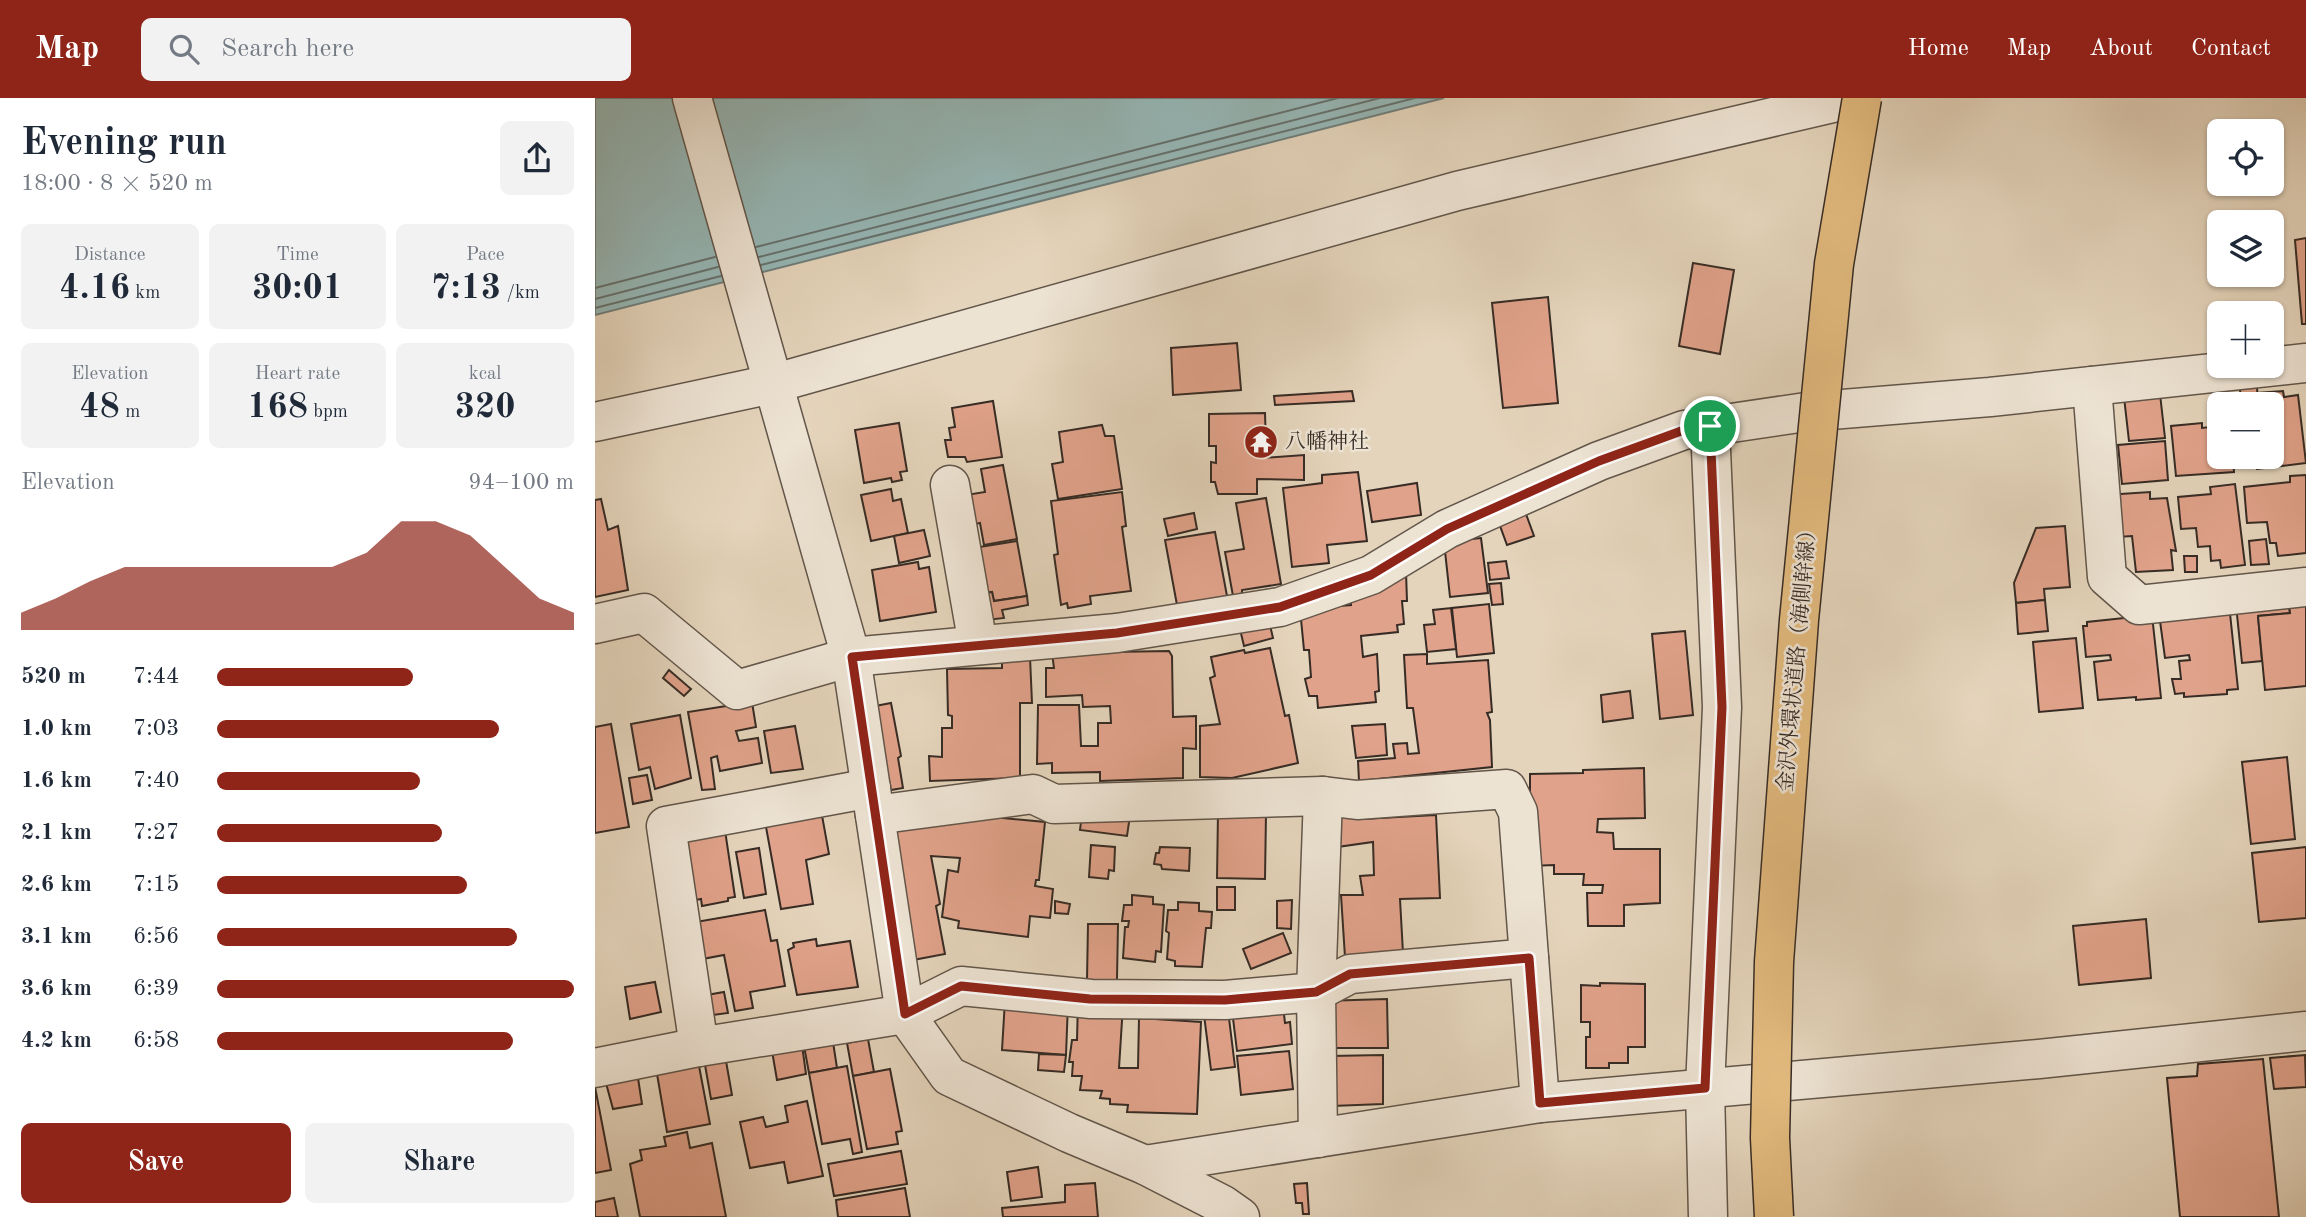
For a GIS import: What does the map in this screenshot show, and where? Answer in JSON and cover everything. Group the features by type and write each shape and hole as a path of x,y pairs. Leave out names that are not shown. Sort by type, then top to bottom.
{"main road":[{"name":"金沢外環状道路（海側幹線）","path":"1774,1217 1770,1138 1773,962 1799,620 1835,264 1862,98"}],"street":[{"path":"692,98 852,657 905,1014 950,1076 1056,1127 1145,1165 1223,1205 1240,1217"},
{"path":"595,422 772,384 1457,191 1854,98"},
{"path":"595,624 644,613 737,690 852,657 1117,633 1280,607 1371,575 1447,529 1599,461 1684,430 1806,412 2306,363"},
{"path":"2092,386 2107,578 2139,605 2306,587"},
{"path":"1708,1217 1705,1088 1722,707 1710,426"},
{"path":"950,485 978,645"},
{"path":"699,1047 666,826 873,801 1033,794 1054,804 1323,796 1357,800 1507,789 1518,812 1540,1103"},
{"path":"1318,1138 1316,992 1323,796"},
{"path":"595,1068 699,1047 905,1014 961,986 1090,999 1225,1000 1316,992 1350,974 1529,958"},
{"path":"1145,1165 1540,1103 2039,1059 2306,1031"}],"water":[{"path":"595,98 1444,98 595,315"}],"building":[{"path":"2306,238 2306,324 2302,324 2295,240"},
{"path":"1693,263 1734,270 1720,354 1679,346"},
{"path":"1548,297 1558,403 1503,408 1492,303"},
{"path":"1237,343 1241,390 1173,395 1171,348"},
{"path":"2257,387 2257,392 2240,392 2240,389"},
{"path":"1352,391 1354,401 1275,405 1274,396"},
{"path":"2160,394 2165,438 2129,441 2124,397"},
{"path":"2298,395 2306,463 2284,466 2284,397"},
{"path":"993,401 1002,457 967,462 965,457 948,457 945,440 951,440 949,428 955,427 952,408"},
{"path":"1265,413 1266,446 1262,446 1262,458 1304,455 1304,480 1257,479 1257,494 1218,494 1215,482 1211,482 1211,462 1216,463 1216,446 1209,446 1209,414"},
{"path":"899,423 907,471 900,472 902,480 892,482 891,478 864,483 855,430"},
{"path":"2202,423 2202,428 2207,427 2207,469 2234,469 2234,472 2176,476 2171,426"},
{"path":"1102,425 1105,436 1114,436 1122,489 1058,499 1052,464 1063,462 1059,432"},
{"path":"2165,441 2168,480 2122,484 2118,445"},
{"path":"1003,465 1017,539 984,545 980,523 971,525 966,495 985,492 981,469"},
{"path":"1358,472 1367,541 1327,545 1329,563 1292,567 1283,488 1322,483 1322,475"},
{"path":"2306,475 2306,553 2278,556 2276,543 2270,543 2267,522 2247,523 2244,487 2290,482 2290,476"},
{"path":"1417,483 1421,515 1372,522 1367,491"},
{"path":"2235,484 2245,565 2221,568 2220,560 2211,561 2210,546 2198,547 2196,528 2181,529 2178,497 2211,494 2210,487"},
{"path":"891,489 893,501 901,499 908,533 871,541 861,495"},
{"path":"1122,492 1126,526 1122,527 1131,591 1090,596 1091,604 1068,608 1067,603 1061,605 1054,555 1058,554 1051,501"},
{"path":"2150,492 2150,499 2167,498 2176,551 2171,550 2173,570 2136,572 2132,536 2117,537 2106,495"},
{"path":"1266,498 1281,584 1242,590 1242,594 1233,596 1225,552 1244,549 1236,503"},
{"path":"601,499 608,530 618,526 628,590 595,597 595,500"},
{"path":"1194,513 1197,529 1168,536 1164,519"},
{"path":"1526,514 1534,536 1507,545 1499,523"},
{"path":"2065,526 2070,587 2044,589 2045,600 2016,603 2014,583 2036,528"},
{"path":"924,530 930,556 899,563 894,536"},
{"path":"1215,532 1227,596 1177,605 1165,540"},
{"path":"1481,538 1488,593 1450,597 1444,542"},
{"path":"2266,539 2269,564 2251,565 2249,541"},
{"path":"1017,541 1027,596 994,601 992,592 974,595 961,550"},
{"path":"2184,556 2197,556 2197,572 2185,572"},
{"path":"1506,561 1509,578 1490,580 1488,563"},
{"path":"918,562 919,569 929,567 936,612 880,621 872,570"},
{"path":"1406,572 1407,601 1402,601 1404,624 1397,625 1398,632 1361,636 1363,657 1377,654 1379,691 1375,692 1376,702 1318,708 1317,696 1309,696 1305,679 1311,677 1309,650 1304,650 1300,609 1351,605 1350,595"},
{"path":"1501,583 1503,604 1492,605 1489,584"},
{"path":"992,592 994,601 1027,596 1028,605 1002,610 1004,618 987,620 974,595"},
{"path":"2045,600 2048,631 2018,634 2016,603"},
{"path":"2288,600 2290,613 2258,616 2262,661 2242,663 2236,605"},
{"path":"2306,603 2306,686 2265,690 2258,616 2290,613 2289,604"},
{"path":"1489,604 1494,653 1457,657 1452,608"},
{"path":"2229,604 2238,689 2227,690 2227,694 2184,697 2184,693 2175,694 2172,679 2181,679 2179,661 2190,660 2189,655 2165,658 2160,621"},
{"path":"1451,608 1456,649 1427,652 1424,625 1435,624 1433,610"},
{"path":"2152,615 2161,698 2098,700 2094,662 2111,660 2110,655 2086,657 2083,626 2087,626 2087,622"},
{"path":"1268,617 1273,638 1244,646 1239,625"},
{"path":"1685,631 1693,715 1660,719 1652,634"},
{"path":"2076,638 2083,708 2039,712 2033,642"},
{"path":"1270,648 1285,716 1289,715 1298,763 1232,778 1200,777 1200,726 1220,724 1210,678 1215,676 1211,657"},
{"path":"1169,651 1172,656 1173,717 1196,716 1196,749 1183,748 1183,778 1100,781 1100,772 1052,773 1052,763 1037,764 1038,705 1079,705 1081,746 1098,746 1098,723 1111,723 1110,706 1083,707 1082,695 1046,697 1046,668 1054,668 1052,653"},
{"path":"1427,654 1427,664 1488,660 1492,712 1487,713 1490,720 1492,767 1359,781 1358,761 1395,758 1393,744 1407,743 1408,754 1419,753 1413,708 1407,708 1404,655"},
{"path":"1030,657 1032,703 1020,703 1020,778 930,781 929,756 942,757 942,728 952,728 952,716 948,715 947,669 1002,668 1002,658"},
{"path":"669,670 691,689 684,696 663,678"},
{"path":"1630,691 1633,718 1603,722 1601,695"},
{"path":"752,702 756,727 736,731 739,741 758,738 762,763 720,771 717,756 711,758 715,789 702,790 688,712"},
{"path":"891,703 901,756 898,758 903,788 885,791 870,707"},
{"path":"680,715 691,778 655,789 650,767 639,770 631,724"},
{"path":"611,724 629,827 595,833 595,727"},
{"path":"1385,724 1387,755 1356,758 1352,726"},
{"path":"795,726 803,769 771,773 764,731"},
{"path":"2287,757 2295,839 2251,844 2242,762"},
{"path":"1644,768 1645,818 1598,819 1597,832 1613,833 1614,849 1660,849 1660,903 1624,905 1624,926 1588,926 1587,893 1602,893 1603,885 1583,885 1584,874 1554,874 1554,865 1530,866 1530,774"},
{"path":"647,775 652,800 633,804 629,778"},
{"path":"1084,798 1132,802 1127,836 1080,830"},
{"path":"821,810 829,854 806,860 813,904 781,909 766,827"},
{"path":"1218,812 1266,813 1265,879 1217,878"},
{"path":"1361,813 1362,819 1436,815 1440,898 1400,899 1403,953 1345,957 1341,895 1363,895 1360,876 1374,875 1373,842 1330,848 1329,817"},
{"path":"961,814 1045,822 1039,880 1036,880 1035,886 1053,889 1050,918 1030,916 1028,937 958,928 959,921 942,917 948,870 958,872 960,858 931,856 940,904 936,906 945,954 913,960 889,820"},
{"path":"723,817 735,897 702,906 701,899 681,903 664,832"},
{"path":"1091,845 1115,847 1114,871 1109,870 1108,879 1089,877"},
{"path":"1160,847 1190,848 1189,871 1162,869 1161,865 1154,864"},
{"path":"2306,847 2306,918 2259,922 2252,853"},
{"path":"759,848 766,894 744,898 736,852"},
{"path":"1217,887 1235,887 1235,910 1217,910"},
{"path":"1132,895 1153,897 1153,904 1164,905 1161,952 1156,951 1155,962 1123,958 1125,927 1128,927 1129,921 1122,921 1124,905 1132,905"},
{"path":"1292,900 1291,929 1277,928 1277,901"},
{"path":"1055,901 1070,904 1068,914 1055,913"},
{"path":"1178,902 1199,903 1199,911 1212,912 1211,928 1206,928 1202,967 1175,966 1175,961 1167,959 1168,910 1178,910"},
{"path":"765,910 771,941 777,940 785,986 750,992 753,1008 735,1011 724,955 697,960 690,923"},
{"path":"2146,919 2151,978 2079,985 2073,926"},
{"path":"1088,924 1118,924 1117,980 1087,980"},
{"path":"1283,933 1291,953 1251,969 1243,949"},
{"path":"816,939 817,946 850,941 858,987 797,995 788,950 794,947 793,943"},
{"path":"655,982 661,1012 630,1019 625,987"},
{"path":"1600,983 1645,984 1645,1047 1628,1047 1628,1063 1609,1063 1609,1068 1586,1068 1586,1037 1590,1037 1590,1022 1581,1022 1581,985 1600,986"},
{"path":"724,992 728,1013 698,1017 695,997"},
{"path":"1282,997 1285,1023 1290,1022 1292,1044 1237,1051 1231,1002"},
{"path":"1387,999 1388,1048 1324,1048 1322,1001"},
{"path":"1005,1000 1068,1003 1066,1055 1002,1050"},
{"path":"1078,1001 1123,1005 1119,1068 1138,1068 1139,1018 1201,1022 1197,1114 1127,1112 1128,1105 1110,1104 1110,1099 1100,1098 1102,1091 1080,1090 1082,1076 1072,1076 1073,1062 1069,1062 1072,1040 1077,1040"},
{"path":"1228,1010 1235,1067 1211,1070 1204,1015"},
{"path":"868,1039 874,1072 853,1076 847,1043"},
{"path":"833,1042 837,1068 809,1073 804,1046"},
{"path":"802,1045 806,1074 777,1080 772,1051"},
{"path":"1289,1051 1293,1089 1241,1095 1237,1056"},
{"path":"1039,1054 1066,1055 1064,1072 1038,1070"},
{"path":"1383,1055 1383,1104 1332,1106 1330,1056"},
{"path":"2305,1055 2306,1087 2274,1089 2270,1058"},
{"path":"2263,1059 2279,1217 2180,1217 2167,1078 2197,1076 2198,1064"},
{"path":"726,1061 732,1095 711,1099 705,1065"},
{"path":"699,1066 710,1124 667,1132 657,1074"},
{"path":"847,1066 862,1152 853,1154 850,1139 822,1144 809,1073"},
{"path":"890,1069 902,1131 896,1132 898,1144 867,1149 853,1076"},
{"path":"638,1078 642,1104 613,1109 606,1083"},
{"path":"595,1087 611,1170 595,1173"},
{"path":"807,1101 823,1176 788,1183 784,1162 750,1168 740,1122 763,1117 766,1127 788,1122 785,1106"},
{"path":"687,1132 690,1148 712,1143 726,1217 640,1217 630,1164 642,1160 640,1150 666,1146 664,1137"},
{"path":"901,1151 907,1184 834,1196 828,1164"},
{"path":"1038,1167 1042,1197 1011,1201 1007,1172"},
{"path":"1095,1183 1098,1217 1003,1217 1002,1208 1065,1202 1065,1185"},
{"path":"1307,1183 1309,1214 1303,1214 1302,1203 1296,1203 1294,1184"},
{"path":"905,1188 910,1217 838,1217 836,1200"},
{"path":"614,1198 618,1217 595,1217 595,1202"}],"place":[{"name":"八幡神社","path":"1261,442"}],"route":[{"path":"1710,426 1722,707 1705,1088 1540,1103 1529,958 1350,974 1316,992 1225,1000 1090,999 961,986 905,1014 852,657 1117,633 1280,607 1371,575 1447,529 1599,461 1684,430 1710,426"}]}
